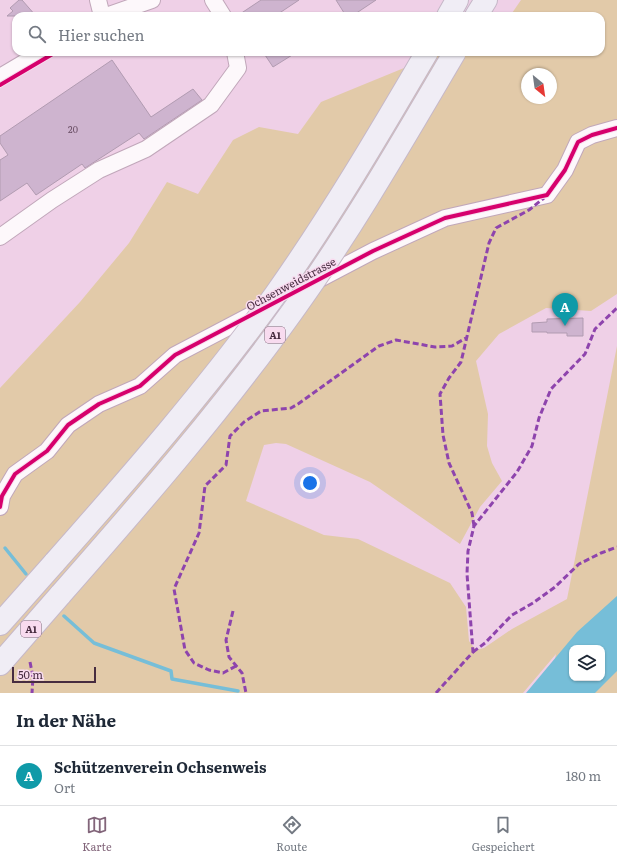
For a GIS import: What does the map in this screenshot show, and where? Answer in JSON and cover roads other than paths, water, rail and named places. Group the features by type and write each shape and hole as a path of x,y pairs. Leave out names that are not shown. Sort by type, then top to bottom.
{"highway":[{"path":"450,12 458,0"},
{"path":"478,12 486,0"},
{"name":"A1","path":"0,624 160,441 222,366 293,269 342,194 425,56"},
{"name":"A1","path":"0,664 194,439 278,331 362,208 453,56"}],"street":[{"path":"98,0 101,12"},
{"path":"118,12 152,0"},
{"path":"213,0 220,12"},
{"path":"1,75 35,56"},
{"path":"0,237 63,192 99,170 146,149 211,105 238,68 236,56"},
{"name":"Ochsenweidstrasse","path":"0,508 2,496 15,474 47,451 68,425 99,404 140,386 174,355 373,251 445,218 548,195 564,170 578,142 592,135 617,128"}],"water":[{"path":"617,596 617,671 595,693 526,693 577,632"}],"waterway":[{"path":"5,548 26,574"},
{"path":"64,616 94,643 171,671 172,679 238,691"}],"place":[{"name":"Schützenverein Ochsenweis","path":"565,326"}]}
